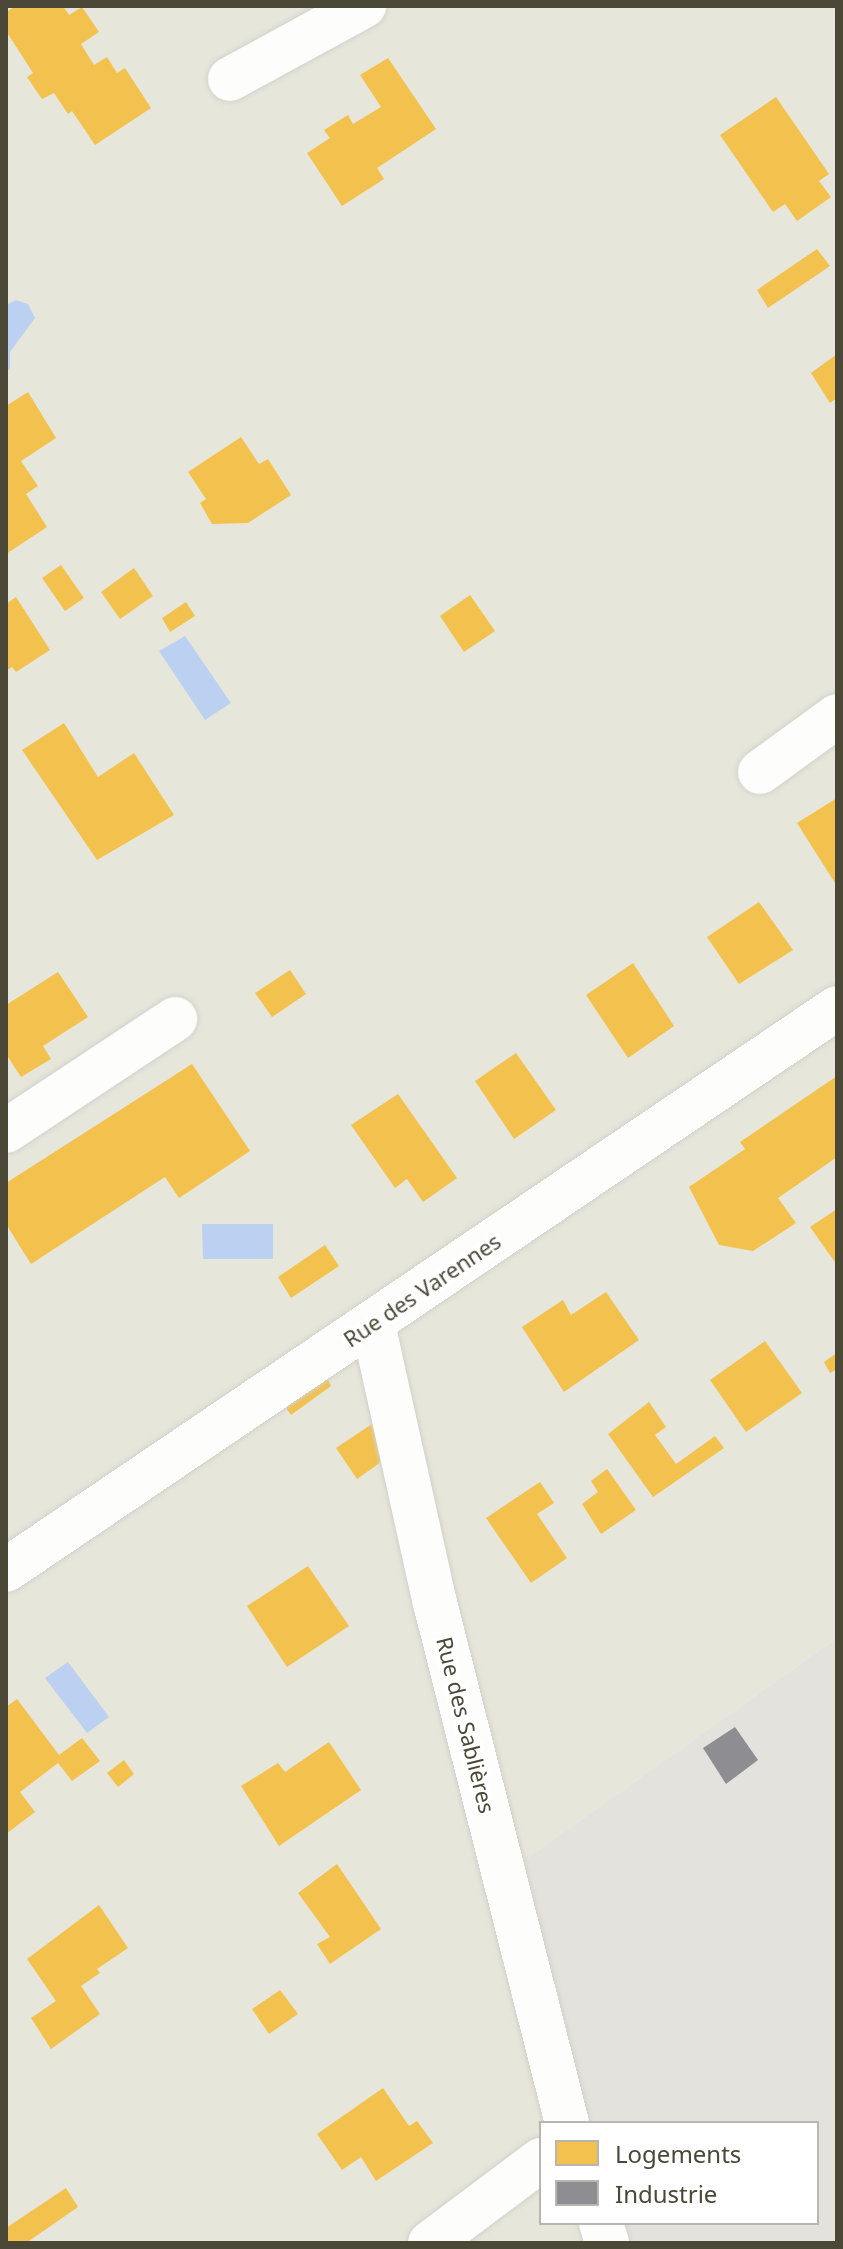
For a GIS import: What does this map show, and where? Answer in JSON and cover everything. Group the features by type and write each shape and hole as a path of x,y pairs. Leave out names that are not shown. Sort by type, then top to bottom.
{"street":[{"path":"230,79 364,6"},
{"path":"760,772 837,716"},
{"name":"Rue des Varennes","path":"6,1570 837,1008"},
{"path":"6,1131 175,1019"},
{"name":"Rue des Sablières","path":"373,1324 435,1603 566,2121"},
{"path":"430,2243 539,2161"}],"shaded area":[{"path":"6,6 837,6 837,1638 492,1883 552,2121 539,2121 539,2225 584,2225 591,2243 6,2243"},
{"path":"837,1638 837,2243 591,2243 584,2225 819,2225 819,2121 552,2121 492,1883"}],"water":[{"path":"16,300 28,304 35,318 10,352 10,370 6,369 6,305"},
{"path":"185,636 231,703 205,720 159,651"},
{"path":"202,1224 273,1224 273,1259 203,1259"},
{"path":"68,1662 109,1717 87,1733 45,1678"}],"building: Logements":[{"path":"16,6 63,6 69,15 82,7 99,32 81,44 94,65 107,57 117,73 125,68 151,108 95,145 72,111 68,114 54,93 42,99 27,77 33,73 6,31 6,12"},
{"path":"388,58 436,129 377,168 384,179 342,206 307,153 330,138 324,130 348,115 353,124 381,107 360,75"},
{"path":"776,97 829,174 819,181 831,197 797,221 785,204 773,212 720,135"},
{"path":"817,249 830,266 768,308 757,290"},
{"path":"837,354 837,398 830,403 811,373"},
{"path":"28,392 56,438 21,461 38,486 26,494 47,527 6,554 6,406"},
{"path":"241,437 259,464 268,459 291,495 248,523 212,524 200,503 206,499 188,472"},
{"path":"61,565 84,598 65,611 42,578"},
{"path":"134,568 153,596 120,619 101,592"},
{"path":"470,595 495,631 464,652 440,616"},
{"path":"16,597 50,650 16,672 12,667 6,671 6,604"},
{"path":"186,602 195,616 170,632 162,618"},
{"path":"64,723 98,777 134,753 174,815 97,860 22,750"},
{"path":"837,798 837,881 835,883 797,823"},
{"path":"759,902 793,950 739,984 707,937"},
{"path":"633,963 674,1026 628,1058 586,995"},
{"path":"290,970 306,994 272,1017 255,993"},
{"path":"58,972 88,1017 43,1046 51,1059 21,1077 6,1054 6,1005"},
{"path":"516,1053 556,1110 514,1139 475,1081"},
{"path":"192,1064 250,1151 179,1198 165,1177 31,1264 6,1224 6,1183"},
{"path":"837,1076 837,1157 778,1198 796,1223 753,1251 719,1245 689,1187 745,1149 740,1142"},
{"path":"398,1094 457,1178 423,1202 407,1179 395,1188 351,1125"},
{"path":"837,1209 837,1265 810,1227"},
{"path":"325,1245 339,1266 291,1298 278,1277"},
{"path":"606,1292 639,1340 564,1392 522,1327 563,1300 571,1315"},
{"path":"765,1341 802,1393 746,1432 710,1380"},
{"path":"837,1353 837,1369 830,1373 824,1362"},
{"path":"323,1369 331,1386 291,1415 280,1399"},
{"path":"649,1402 666,1427 655,1435 676,1464 715,1436 724,1448 653,1497 608,1434"},
{"path":"372,1424 381,1462 357,1479 336,1448"},
{"path":"607,1469 636,1510 601,1534 582,1504 598,1492 591,1481"},
{"path":"540,1482 554,1503 537,1514 567,1558 531,1583 486,1518"},
{"path":"308,1566 349,1626 287,1667 247,1606"},
{"path":"17,1699 59,1755 82,1738 100,1761 72,1781 58,1763 20,1792 35,1812 6,1834 6,1707"},
{"path":"329,1742 361,1790 279,1846 241,1786 278,1763 285,1772"},
{"path":"124,1760 134,1774 118,1787 107,1773"},
{"path":"337,1864 381,1929 330,1964 317,1944 330,1937 298,1893"},
{"path":"99,1905 128,1948 97,1969 100,1973 81,1986 100,2014 51,2049 31,2018 56,2001 27,1959"},
{"path":"280,1990 298,2014 269,2034 252,2009"},
{"path":"383,2088 409,2126 417,2121 433,2143 376,2181 361,2157 342,2170 317,2134"},
{"path":"66,2188 78,2207 26,2243 6,2243 6,2228"}],"building: Industrie":[{"path":"735,1727 758,1760 726,1784 703,1748"}]}
